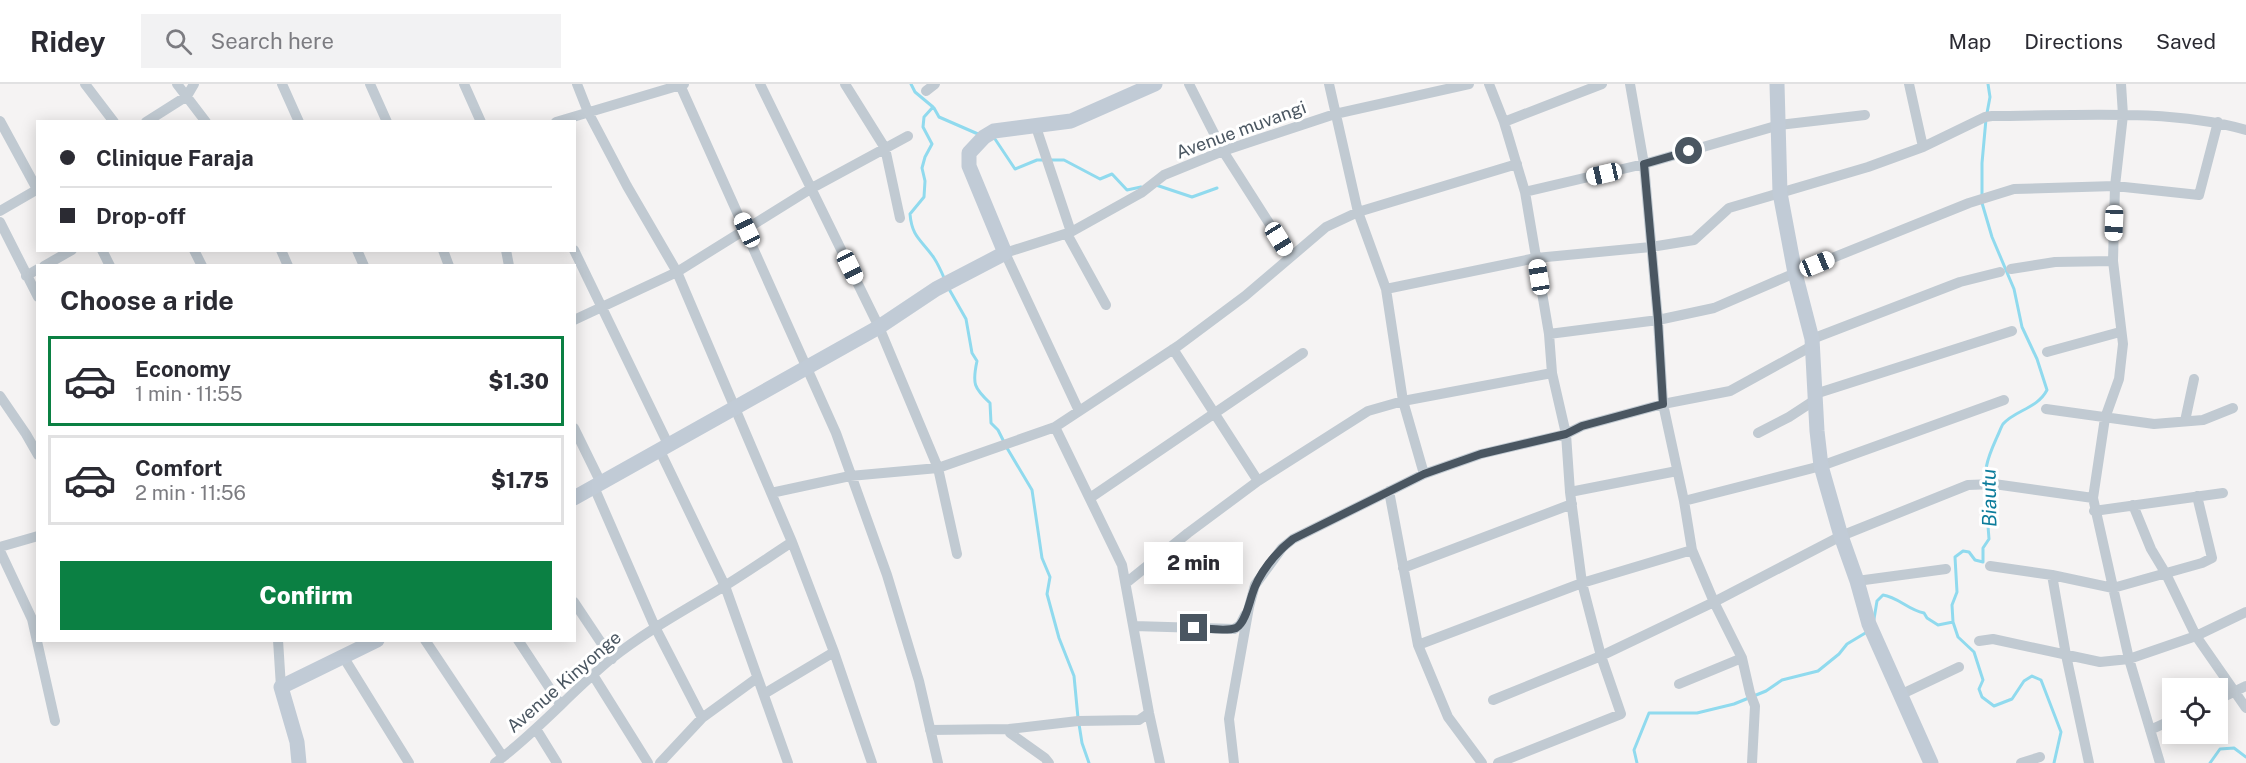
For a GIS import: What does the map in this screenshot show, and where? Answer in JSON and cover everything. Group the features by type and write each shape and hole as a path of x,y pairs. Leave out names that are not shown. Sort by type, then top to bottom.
{"street":[{"path":"85,84 112,120"},
{"path":"177,84 205,120"},
{"path":"149,120 187,96 194,84"},
{"path":"282,84 298,120"},
{"path":"370,84 386,120"},
{"path":"464,84 480,120"},
{"path":"577,84 588,112 627,186 677,272 792,542 834,652 872,763"},
{"path":"760,84 879,327 938,468 957,554"},
{"path":"845,84 885,148 900,218"},
{"path":"926,91 935,84"},
{"path":"1079,411 1005,253 969,166 969,153 984,137 994,131 1071,121 1155,84"},
{"path":"1189,84 1223,151 1290,256"},
{"path":"1329,84 1358,212 1386,289 1403,401 1424,474"},
{"name":"Avenue muvangi","path":"1005,253 1069,233 1141,193 1164,175 1223,151 1335,114 1469,84"},
{"path":"1489,84 1504,122 1525,192 1549,334 1552,373 1566,434 1571,498 1582,584 1601,656 1621,714 1498,763"},
{"path":"1504,122 1602,84"},
{"path":"1630,84 1644,164 1663,404 1692,550 1714,602 1742,658 1755,706 1752,763"},
{"path":"1777,84 1780,193 1795,273 1812,343 1821,466 1871,629 1931,763"},
{"path":"1909,84 1923,147"},
{"path":"2121,84 2123,115 2115,186 2113,261 2123,344 2119,379 2105,418 2093,498 2128,659 2160,763"},
{"path":"562,120 665,86 682,85 836,433 887,575 919,681 938,763"},
{"path":"1525,192 1644,164 1779,125 1865,115"},
{"path":"1386,289 1536,258 1651,247 1694,240 1729,208 1868,167 1923,147 1989,116 2123,115 2218,122 2246,130"},
{"path":"0,121 36,187"},
{"path":"1549,334 1658,320 1714,308 1969,203 2014,189 2115,186 2199,195 2218,122"},
{"path":"1036,127 1069,233 1106,304"},
{"path":"576,319 677,272 812,188 908,136"},
{"path":"771,493 850,476 938,468 1055,427 1173,349 1245,296 1326,227 1358,212 1517,165"},
{"path":"0,211 36,190"},
{"path":"0,222 36,294"},
{"path":"48,264 68,252"},
{"path":"575,252 602,307 725,586 788,763"},
{"path":"576,497 808,368 879,327 946,284 1005,253"},
{"path":"1234,763 1229,719 1249,607 1255,585 1282,548 1293,539 1424,474 1481,454 1566,434 1582,426 1663,404 1730,391 1812,343 1960,282 2005,270 2055,262 2113,261"},
{"path":"26,276 36,270"},
{"path":"1758,433 1789,417 1815,397 2012,332"},
{"path":"2047,352 2120,332"},
{"path":"1173,349 1258,482"},
{"path":"1090,498 1303,353"},
{"path":"1126,583 1188,532 1258,482 1368,411 1403,401 1552,373"},
{"path":"2185,421 2194,380"},
{"path":"0,396 36,452"},
{"path":"1684,501 1821,466 2004,400"},
{"path":"2046,409 2154,424 2203,420 2233,408"},
{"path":"1055,427 1122,565 1160,763"},
{"path":"26,434 36,429"},
{"path":"576,433 655,627 702,718"},
{"path":"1403,568 1571,498 1677,471"},
{"path":"1493,700 1601,656 1714,602 1841,536 1968,485 1994,484 2093,498"},
{"path":"1389,491 1418,645 1448,717 1482,763"},
{"path":"2094,511 2223,493"},
{"path":"1990,566 2052,575 2113,588 2202,563 2211,558 2197,496"},
{"path":"2133,505 2151,549 2166,574 2196,636 2246,708"},
{"path":"0,546 36,537"},
{"name":"Avenue Kinyonge","path":"499,760 536,729 593,675 655,627 725,586 792,542"},
{"path":"1418,645 1582,584 1692,550"},
{"path":"0,551 32,619 36,637"},
{"path":"1857,581 1946,569"},
{"path":"2052,575 2089,763"},
{"path":"576,605 612,659"},
{"path":"1134,626 1234,629 1240,625 1249,607"},
{"path":"1979,641 1993,639 2100,662 2128,659 2196,636 2246,612"},
{"path":"37,642 55,721"},
{"path":"278,642 281,687 297,742 299,762"},
{"path":"281,687 344,658 369,642"},
{"path":"426,642 499,760"},
{"path":"519,642 560,704"},
{"path":"764,694 834,652"},
{"path":"344,658 409,763"},
{"path":"1679,684 1742,658"},
{"path":"1902,694 1959,667"},
{"path":"593,675 648,763"},
{"path":"660,763 702,718 758,678"},
{"path":"2228,695 2246,686"},
{"path":"930,730 1009,729 1078,721 1139,720 1149,713"},
{"path":"2150,730 2162,725"},
{"path":"536,729 557,763"},
{"path":"1009,729 1010,733 1046,758 1049,763"},
{"path":"2020,763 2040,757"}],"waterway":[{"path":"911,84 915,92 933,107 924,117 923,127 932,144 922,168 925,181 924,197 910,214 911,222 915,234 934,258 945,280"},
{"name":"Biautu","path":"1987,113 1990,97 1988,84"},
{"path":"934,108 939,117 978,134"},
{"name":"Biautu","path":"1982,196 1986,119"},
{"path":"993,138 1015,169 1037,160 1043,160"},
{"path":"1050,160 1064,160 1100,179 1112,174 1127,190 1141,187"},
{"path":"1156,185 1192,197 1217,188"},
{"name":"Biautu","path":"1982,203 1992,237 2014,289 2022,327 2037,359 2047,390 2038,401 2003,424 1991,451 1986,473 1986,480 1992,494 1987,513 1989,539 1983,548 1983,562 1975,560 1969,552 1963,551 1955,557 1957,592 1952,605 1953,622 1958,637 1974,652 1983,680 1979,689 1982,697 1994,706 2012,699 2024,681 2032,676 2041,680 2061,732 2054,763"},
{"path":"949,289 966,319 972,353 977,361 976,385 990,403 991,423 998,430 1004,442"},
{"path":"1007,448 1032,490 1042,558 1050,577 1047,594 1059,638 1074,676 1078,718"},
{"path":"1874,619 1877,601 1883,595 1924,613 1927,618 1938,625 1953,622"},
{"path":"1637,763 1634,750 1649,713 1697,713 1734,704 1766,691 1782,680 1818,671 1839,654 1847,644 1867,632"},
{"path":"1079,724 1082,743 1089,763"},
{"path":"2210,763 2220,749 2234,748 2246,757"}],"route":[{"path":"1194,628 1234,629 1240,625 1249,607 1255,585 1282,548 1293,539 1424,474 1481,454 1566,434 1582,426 1663,404 1644,164 1689,151"}]}
